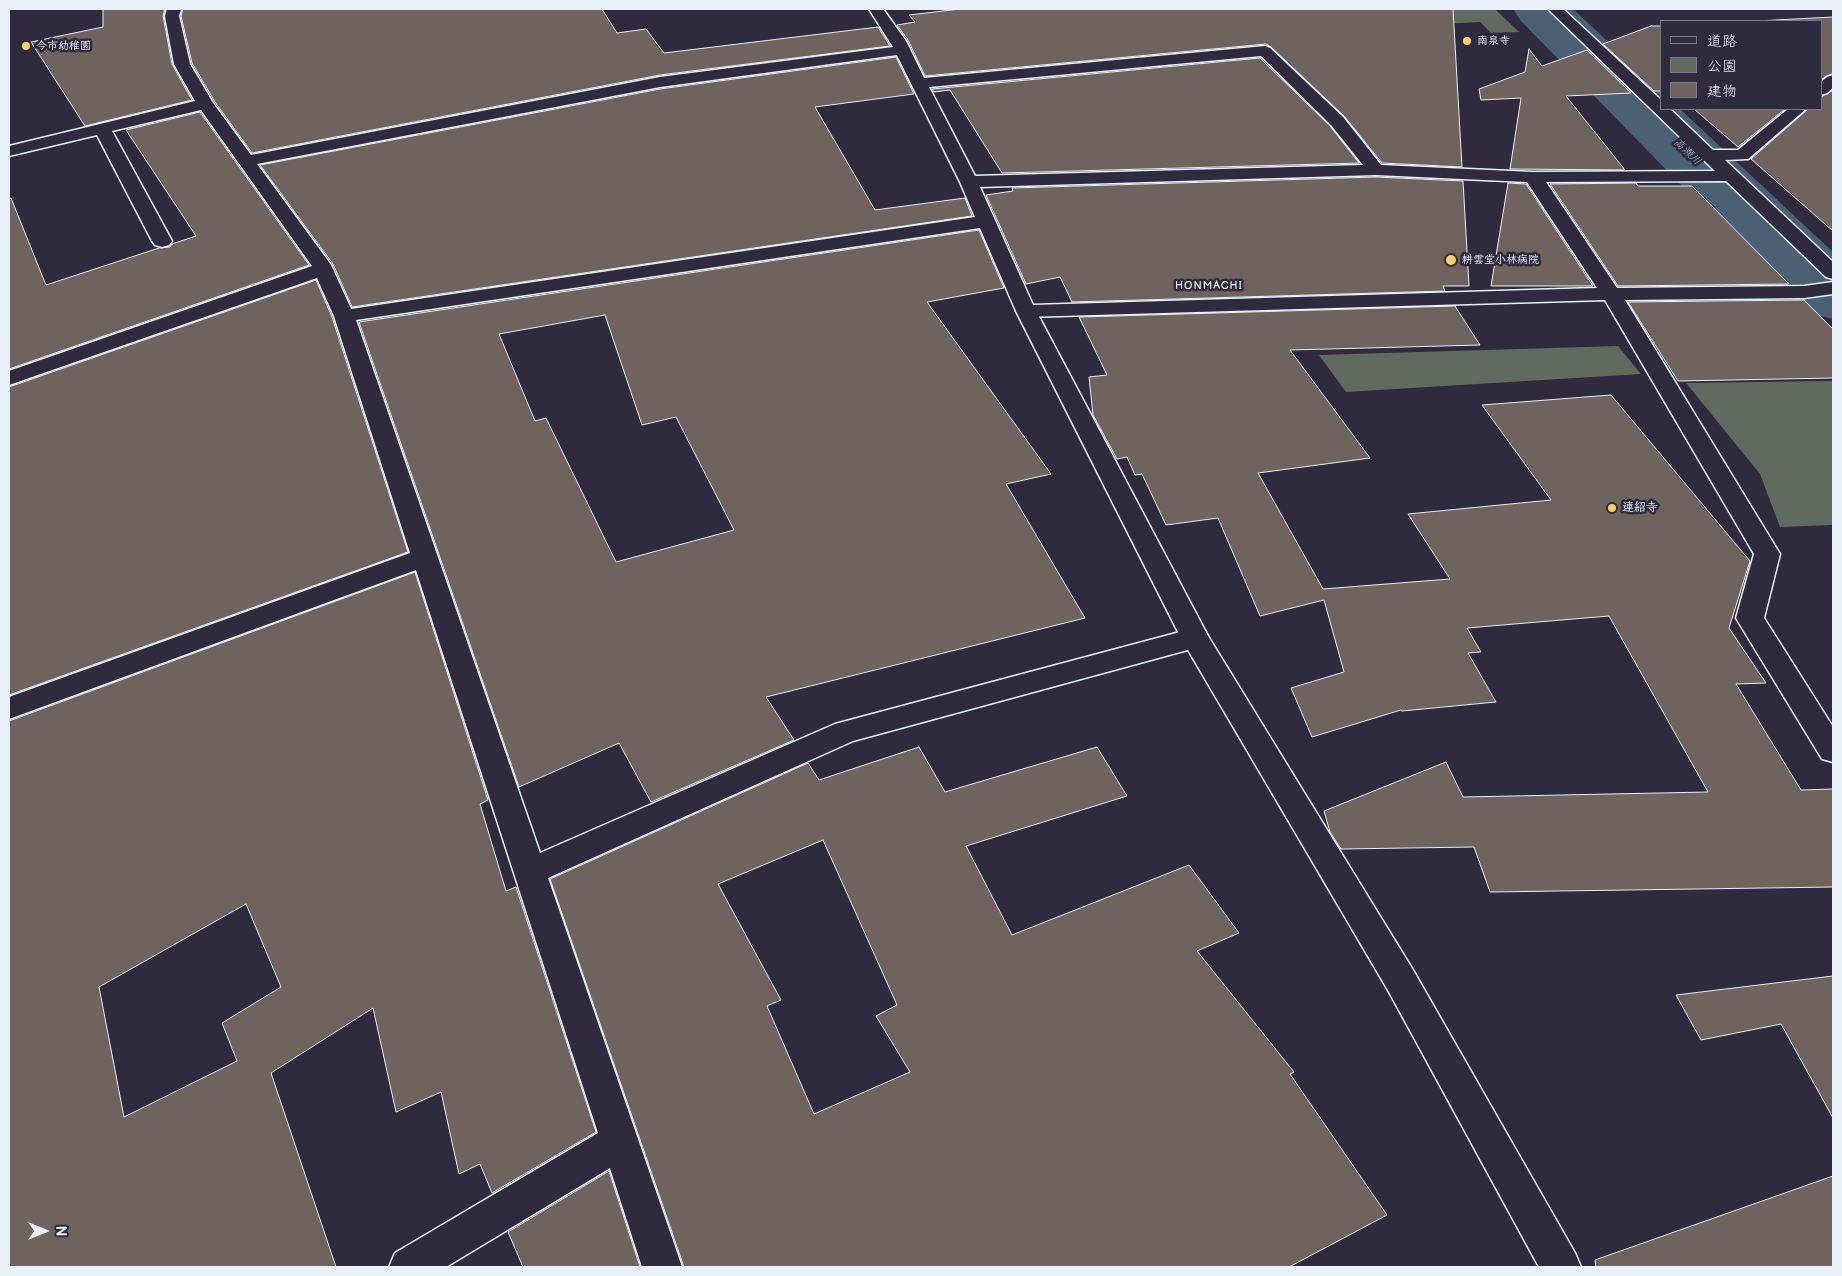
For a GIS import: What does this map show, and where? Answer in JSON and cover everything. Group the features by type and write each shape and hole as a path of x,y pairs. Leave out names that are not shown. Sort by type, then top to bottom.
{"street":[{"path":"174,9 172,16 182,64 205,104 323,269 344,316 662,1267"},
{"path":"876,9 903,50 920,83 969,182 1026,311 1195,638 1401,982 1561,1267"},
{"path":"1554,9 1660,109"},
{"path":"246,161 660,82 903,50"},
{"path":"920,83 1265,51 1337,121 1376,170"},
{"path":"1822,89 1833,80"},
{"path":"9,150 205,104"},
{"path":"1661,110 1833,273"},
{"path":"1708,155 1742,155 1797,110"},
{"path":"102,128 162,242"},
{"path":"969,182 1376,170 1533,177 1730,176"},
{"path":"1533,177 1611,294 1766,554 1750,618 1833,751"},
{"path":"344,316 986,221"},
{"path":"9,378 323,269"},
{"path":"1026,311 1611,294 1804,292 1833,288"},
{"path":"9,708 425,557"},
{"path":"529,872 845,732 1195,638"},
{"path":"409,1267 620,1141"}],"green space":[{"path":"1402,9 1495,9 1519,32 1491,33 1480,22 1420,25"},
{"path":"1618,346 1641,374 1346,392 1319,355"},
{"path":"1833,381 1833,525 1780,527 1760,474 1686,383"}],"building":[{"path":"103,9 165,9 163,16 172,64 192,100 85,126 31,42 103,27"},
{"path":"183,9 602,9 617,33 646,29 664,53 878,27 890,46 660,75 252,153 215,102 192,63 181,16"},
{"path":"960,9 1453,9 1462,167 1382,163 1344,116 1266,44 925,76 908,40 897,25 915,22 909,15"},
{"path":"1833,17 1833,73 1822,79 1822,20 1775,20"},
{"path":"1651,26 1660,26 1660,91 1654,91 1603,44"},
{"path":"1529,49 1542,66 1587,50 1631,93 1566,96 1625,170 1510,169 1521,98 1481,100 1479,89 1525,72"},
{"path":"896,57 914,94 815,107 875,210 965,198 972,216 352,307 333,264 260,165 660,89"},
{"path":"1260,58 1330,126 1359,163 1002,173 950,90 934,92 932,89"},
{"path":"1833,90 1833,231 1751,159 1807,110 1822,110 1822,96"},
{"path":"1695,110 1784,110 1738,147"},
{"path":"200,112 309,265 9,369 9,199 11,198 46,285 159,248 170,247 172,244 196,236 126,130"},
{"path":"1376,177 1463,181 1469,286 1443,286 1445,291 1072,302 1060,277 1026,284 986,195 1013,191 1012,188"},
{"path":"1508,183 1526,184 1593,286 1491,286"},
{"path":"1636,183 1638,186 1692,186 1789,284 1618,286 1550,184"},
{"path":"979,230 1004,288 927,302 1051,474 1006,484 1085,618 766,697 794,740 651,802 619,743 519,787 359,322","holes":["605,315 642,425 676,417 734,530 616,562 546,418 535,421 499,334"]},
{"path":"316,280 332,317 408,552 9,695 9,387"},
{"path":"1804,300 1833,329 1833,378 1678,381 1628,302"},
{"path":"1455,306 1480,345 1290,350 1370,458 1258,473 1323,589 1450,579 1408,514 1551,500 1482,405 1611,395 1750,561 1729,628 1766,683 1736,684 1801,790 1833,789 1833,887 1490,892 1474,847 1341,849 1330,832 1324,811 1446,762 1463,797 1708,792 1609,616 1467,628 1481,652 1468,653 1496,702 1401,710 1312,737 1291,688 1344,672 1324,600 1260,616 1218,518 1166,525 1142,474 1135,475 1127,457 1117,459 1093,415 1089,377 1107,375 1079,317"},
{"path":"415,572 488,800 480,804 506,891 516,887 596,1132 492,1193 480,1164 459,1174 441,1092 396,1112 373,1008 271,1073 336,1267 9,1267 9,721","holes":["246,904 281,987 222,1023 237,1061 124,1117 99,987"]},
{"path":"919,747 945,792 1097,747 1127,796 966,846 1012,935 1189,865 1239,933 1197,951 1294,1072 1290,1074 1387,1215 1289,1267 684,1267 550,879 808,763 819,780","holes":["823,840 897,1005 876,1016 910,1072 814,1114 767,1006 781,1000 718,884"]},
{"path":"1833,976 1833,1118 1781,1024 1701,1040 1676,995"},
{"path":"609,1171 640,1267 523,1267 508,1232"},
{"path":"1833,1176 1833,1267 1596,1267 1595,1260"}],"waterway":[{"name":"高瀬川","path":"1541,9 1833,295"}],"place":[{"name":"南泉寺","path":"1467,41"},
{"name":"今市幼稚園","path":"26,46"},
{"name":"耕雲堂小林病院","path":"1451,260"},
{"name":"連紹寺","path":"1612,508"}],"district":[{"name":"HONMACHI","path":"1209,286"}]}
